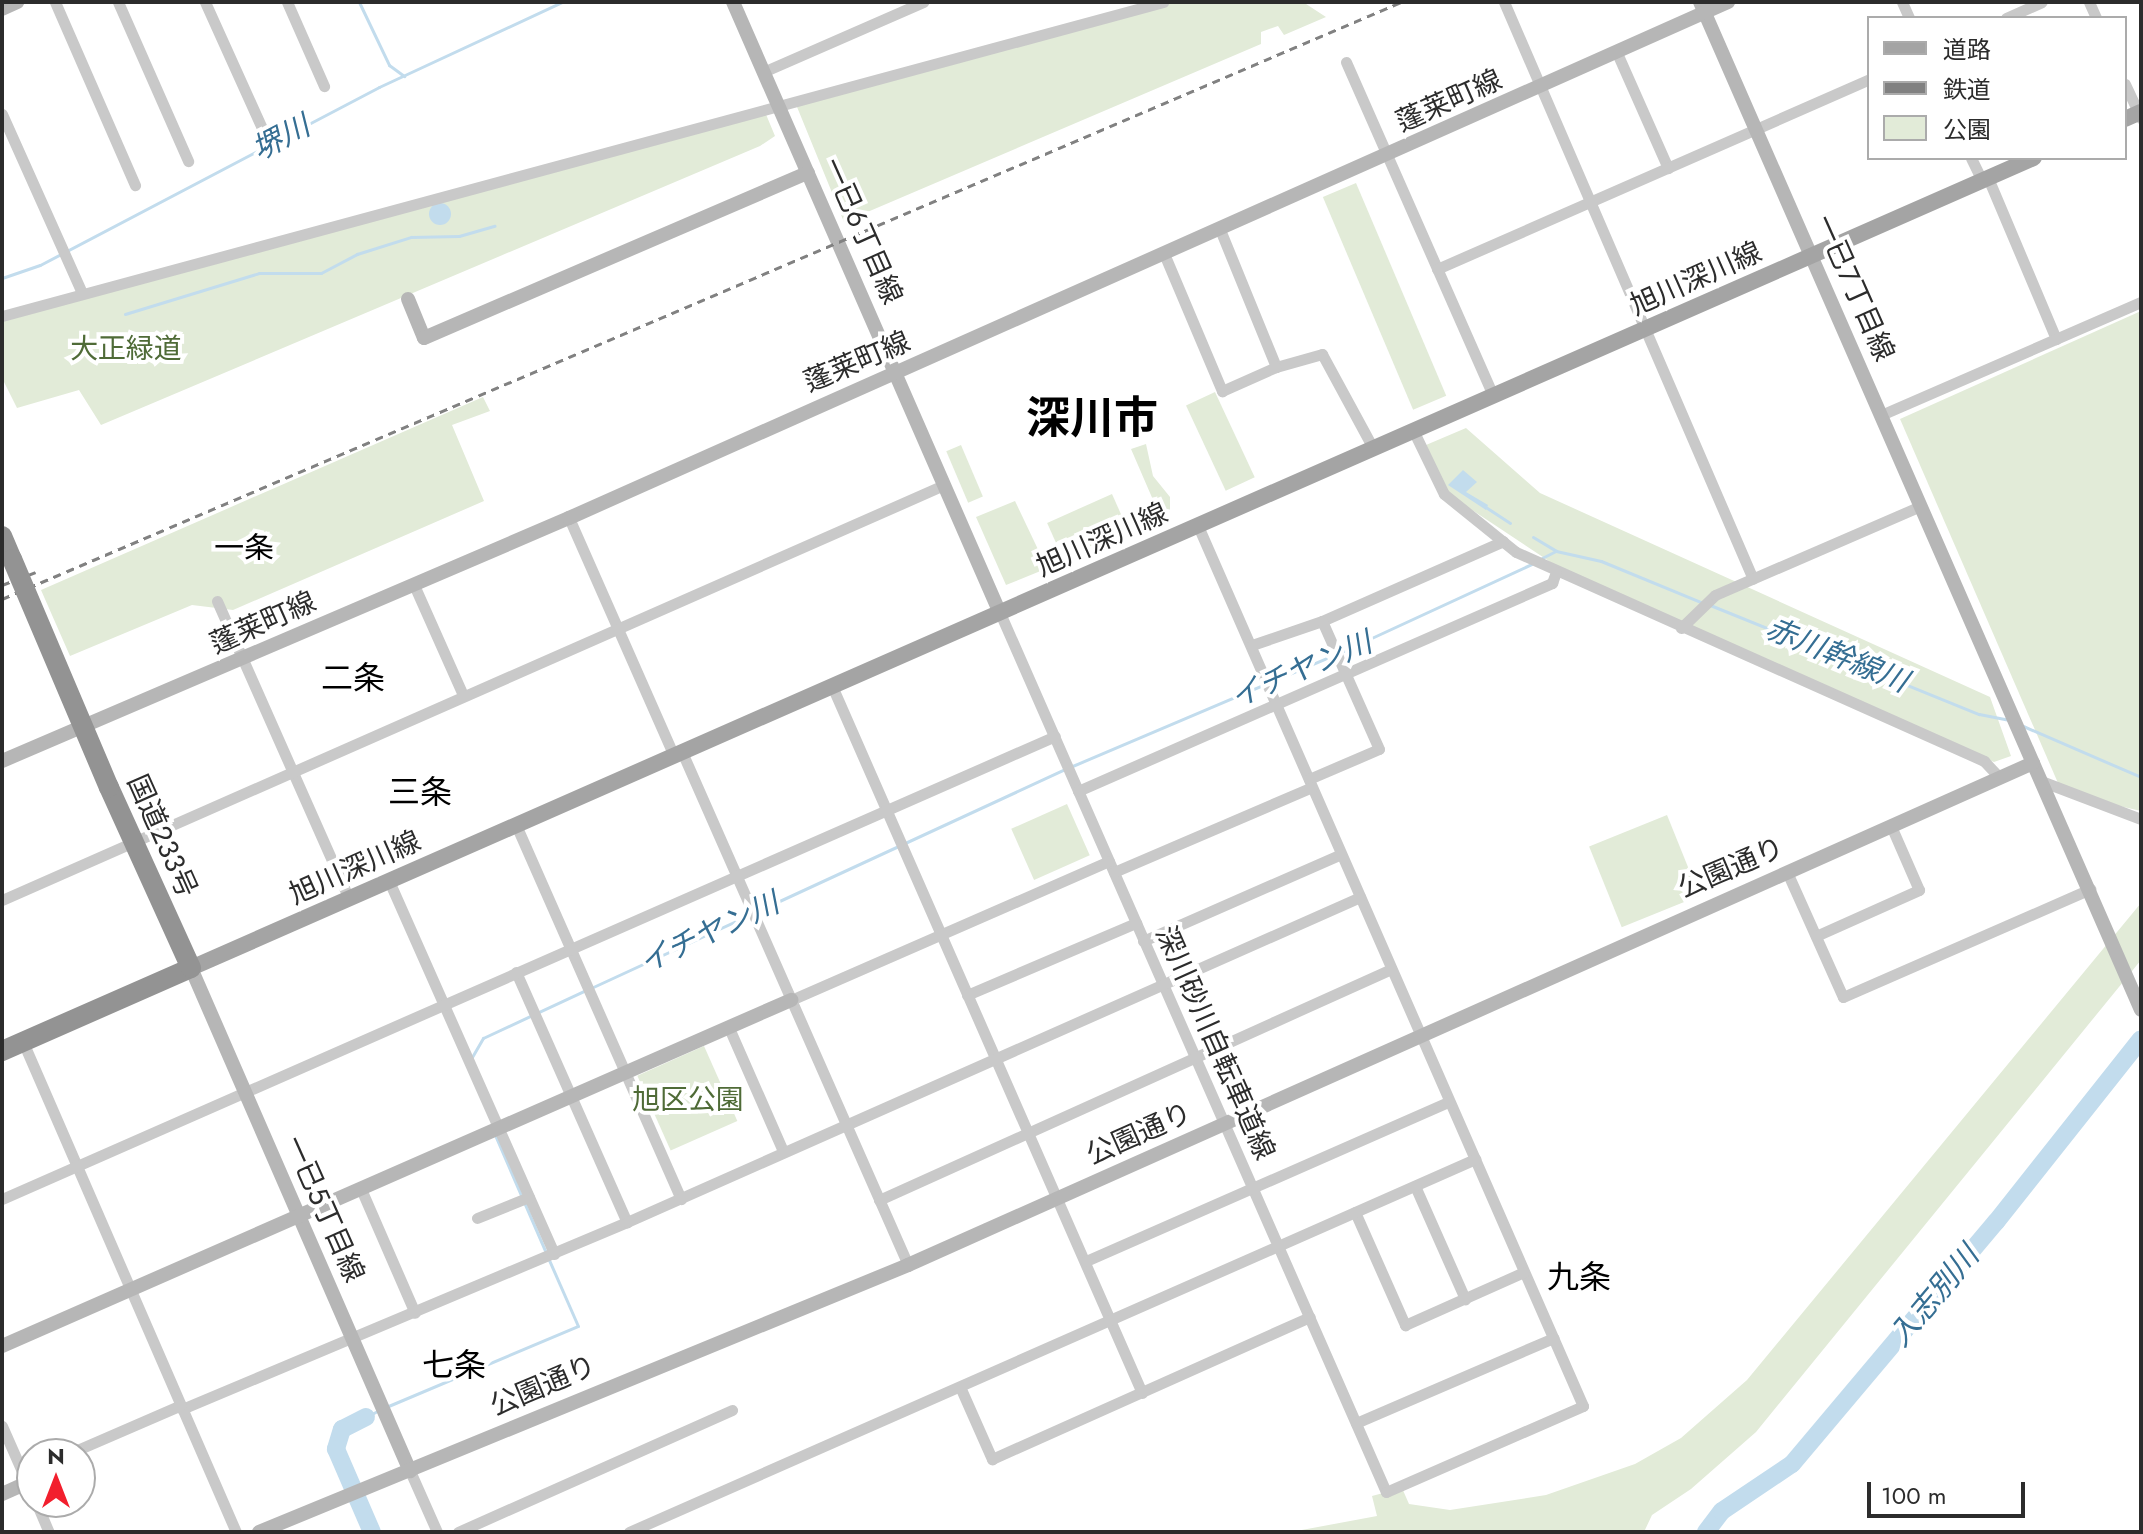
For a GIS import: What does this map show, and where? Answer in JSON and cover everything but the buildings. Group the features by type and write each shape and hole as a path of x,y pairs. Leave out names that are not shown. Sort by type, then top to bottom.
{"highway":[{"name":"国道233号","path":"2,536 109,787 191,968"},
{"path":"2,1051 191,968"}],"main road":[{"name":"旭川深川線","path":"191,968 2030,160"}],"street":[{"path":"2,9 17,2"},
{"path":"55,2 135,185"},
{"path":"118,2 188,161"},
{"path":"205,2 262,128"},
{"path":"287,2 324,86"},
{"name":"一已６丁目線","path":"733,2 1000,613"},
{"path":"763,72 923,2"},
{"path":"2,316 1163,2"},
{"path":"1504,2 1643,331 1753,579"},
{"name":"蓬莱町線","path":"2,761 243,661 1221,232 1539,90 1617,53 1702,7 1728,2"},
{"path":"2010,16 2042,2"},
{"name":"一已７丁目線","path":"1702,7 2141,1010"},
{"path":"1617,53 1668,168"},
{"path":"1346,62 1493,396"},
{"path":"1437,269 1867,80"},
{"path":"2127,90 2136,116"},
{"path":"2,114 82,293"},
{"path":"1972,160 1985,180 2056,339"},
{"path":"408,299 424,338 808,173"},
{"path":"1221,232 1276,367"},
{"path":"1165,256 1222,391 1276,367 1322,354 1373,448"},
{"path":"1881,415 2141,302"},
{"path":"1413,430 1444,494 1503,541 1556,572 1984,761 1999,777"},
{"path":"2,900 134,839 944,485"},
{"path":"1681,628 1715,595 1921,506"},
{"path":"569,518 737,875 908,1265"},
{"path":"1198,526 1553,1338 1356,1423"},
{"path":"1252,645 1322,621 1503,541"},
{"path":"1078,791 1552,583 1556,572"},
{"path":"414,585 463,695"},
{"path":"217,601 349,899"},
{"name":"深川砂川自転車道線","path":"1000,613 1386,1492 1583,1406 1553,1338"},
{"path":"2,1346 940,934 1111,867 1311,783 1379,749 1322,621"},
{"path":"832,686 1142,1393"},
{"path":"2,1199 1055,736"},
{"name":"公園通り","path":"259,1532 908,1265 1225,1124 1419,1033 2033,763"},
{"path":"2041,781 2141,819"},
{"path":"516,825 681,1199"},
{"path":"1816,936 1919,890 1891,826"},
{"path":"1143,941 1341,854"},
{"path":"1787,872 1843,997 2090,889"},
{"path":"389,881 554,1254"},
{"path":"96,1442 554,1254 1360,897"},
{"path":"967,995 1136,923"},
{"name":"一已５丁目線","path":"191,968 410,1471"},
{"path":"879,1200 1391,969"},
{"path":"516,972 627,1222"},
{"path":"729,1028 783,1151"},
{"path":"23,1042 236,1532"},
{"path":"1086,1261 1449,1102"},
{"path":"629,1532 961,1389 1475,1159"},
{"path":"1415,1186 1465,1299"},
{"path":"361,1189 415,1313"},
{"path":"477,1218 529,1197"},
{"path":"1355,1212 1405,1325 1524,1272"},
{"path":"961,1389 992,1459 1310,1317"},
{"path":"458,1532 732,1410"},
{"path":"2,1426 16,1454"},
{"path":"410,1471 437,1532"}],"green space":[{"path":"1177,2 1303,2 1326,17 1284,35 1278,26 1261,32 1261,44 844,222 795,102"},
{"name":"大正緑道","path":"765,112 775,136 760,146 101,425 79,390 17,408 2,378 2,320"},
{"path":"1356,183 1446,396 1413,410 1323,197"},
{"path":"2141,311 2141,811 2102,802 2058,783 1900,419"},
{"path":"1215,392 1255,477 1226,491 1186,406"},
{"path":"483,397 490,411 452,425 484,501 233,610 192,605 70,656 41,590"},
{"path":"1466,428 1540,493 1990,697 2011,756 1994,762 1558,567 1448,494 1426,445"},
{"path":"1146,444 1153,476 1170,497 1170,512 1160,516 1131,449"},
{"path":"961,445 983,497 968,503 946,451"},
{"path":"1112,494 1128,530 1063,559 1047,523"},
{"path":"1015,501 1044,562 1043,570 1006,585 976,517"},
{"path":"1067,804 1090,855 1034,880 1011,829"},
{"path":"1667,815 1700,896 1622,927 1589,846"},
{"path":"2141,903 2141,960 1756,1432 1691,1489 1652,1515 1644,1532 1291,1532 1377,1516 1372,1496 1402,1488 1409,1504 1450,1510 1546,1495 1635,1464 1681,1438 1747,1380"},
{"name":"旭区公園","path":"704,1046 737,1121 671,1151 637,1076"}],"water":[{"path":"440,203 448,206 451,214 448,222 440,225 432,222 429,214 432,206"},
{"path":"1463,470 1477,482 1466,492 1488,505 1486,510 1448,485"}],"waterway":[{"path":"359,2 389,65 404,76"},
{"name":"堺川","path":"2,278 40,265 379,87 562,2"},
{"path":"125,314 259,273 321,273 357,254 411,237 459,236 495,226"},
{"name":"赤川幹線川","path":"1484,506 1510,523"},
{"name":"赤川幹線川","path":"1533,537 1556,551 1601,561 1703,603"},
{"name":"イチヤン川","path":"1542,558 1556,551"},
{"name":"イチヤン川","path":"1339,653 1532,564"},
{"name":"赤川幹線川","path":"1710,605 1979,714 2009,720"},
{"name":"イチヤン川","path":"1070,767 1332,656"},
{"name":"赤川幹線川","path":"2023,726 2141,777"},
{"name":"イチヤン川","path":"591,988 1063,770"},
{"name":"イチヤン川","path":"472,1057 483,1038 584,991"},
{"name":"入志別川","path":"1706,1532 1722,1511 1792,1464 1996,1222 2141,1039"},
{"name":"イチヤン川","path":"495,1135 546,1253"},
{"name":"イチヤン川","path":"386,1407 578,1326 549,1260"},
{"name":"イチヤン川","path":"366,1417 379,1410"},
{"name":"イチヤン川","path":"366,1417 342,1429 336,1449 372,1532"}],"railway":[{"path":"2,599 1401,2"},
{"path":"2,585 36,572"}],"district":[{"name":"深川市","path":"1092,418"},
{"name":"一条","path":"244,548"},
{"name":"二条","path":"353,678"},
{"name":"三条","path":"420,792"},
{"name":"九条","path":"1579,1277"},
{"name":"七条","path":"454,1365"}]}
